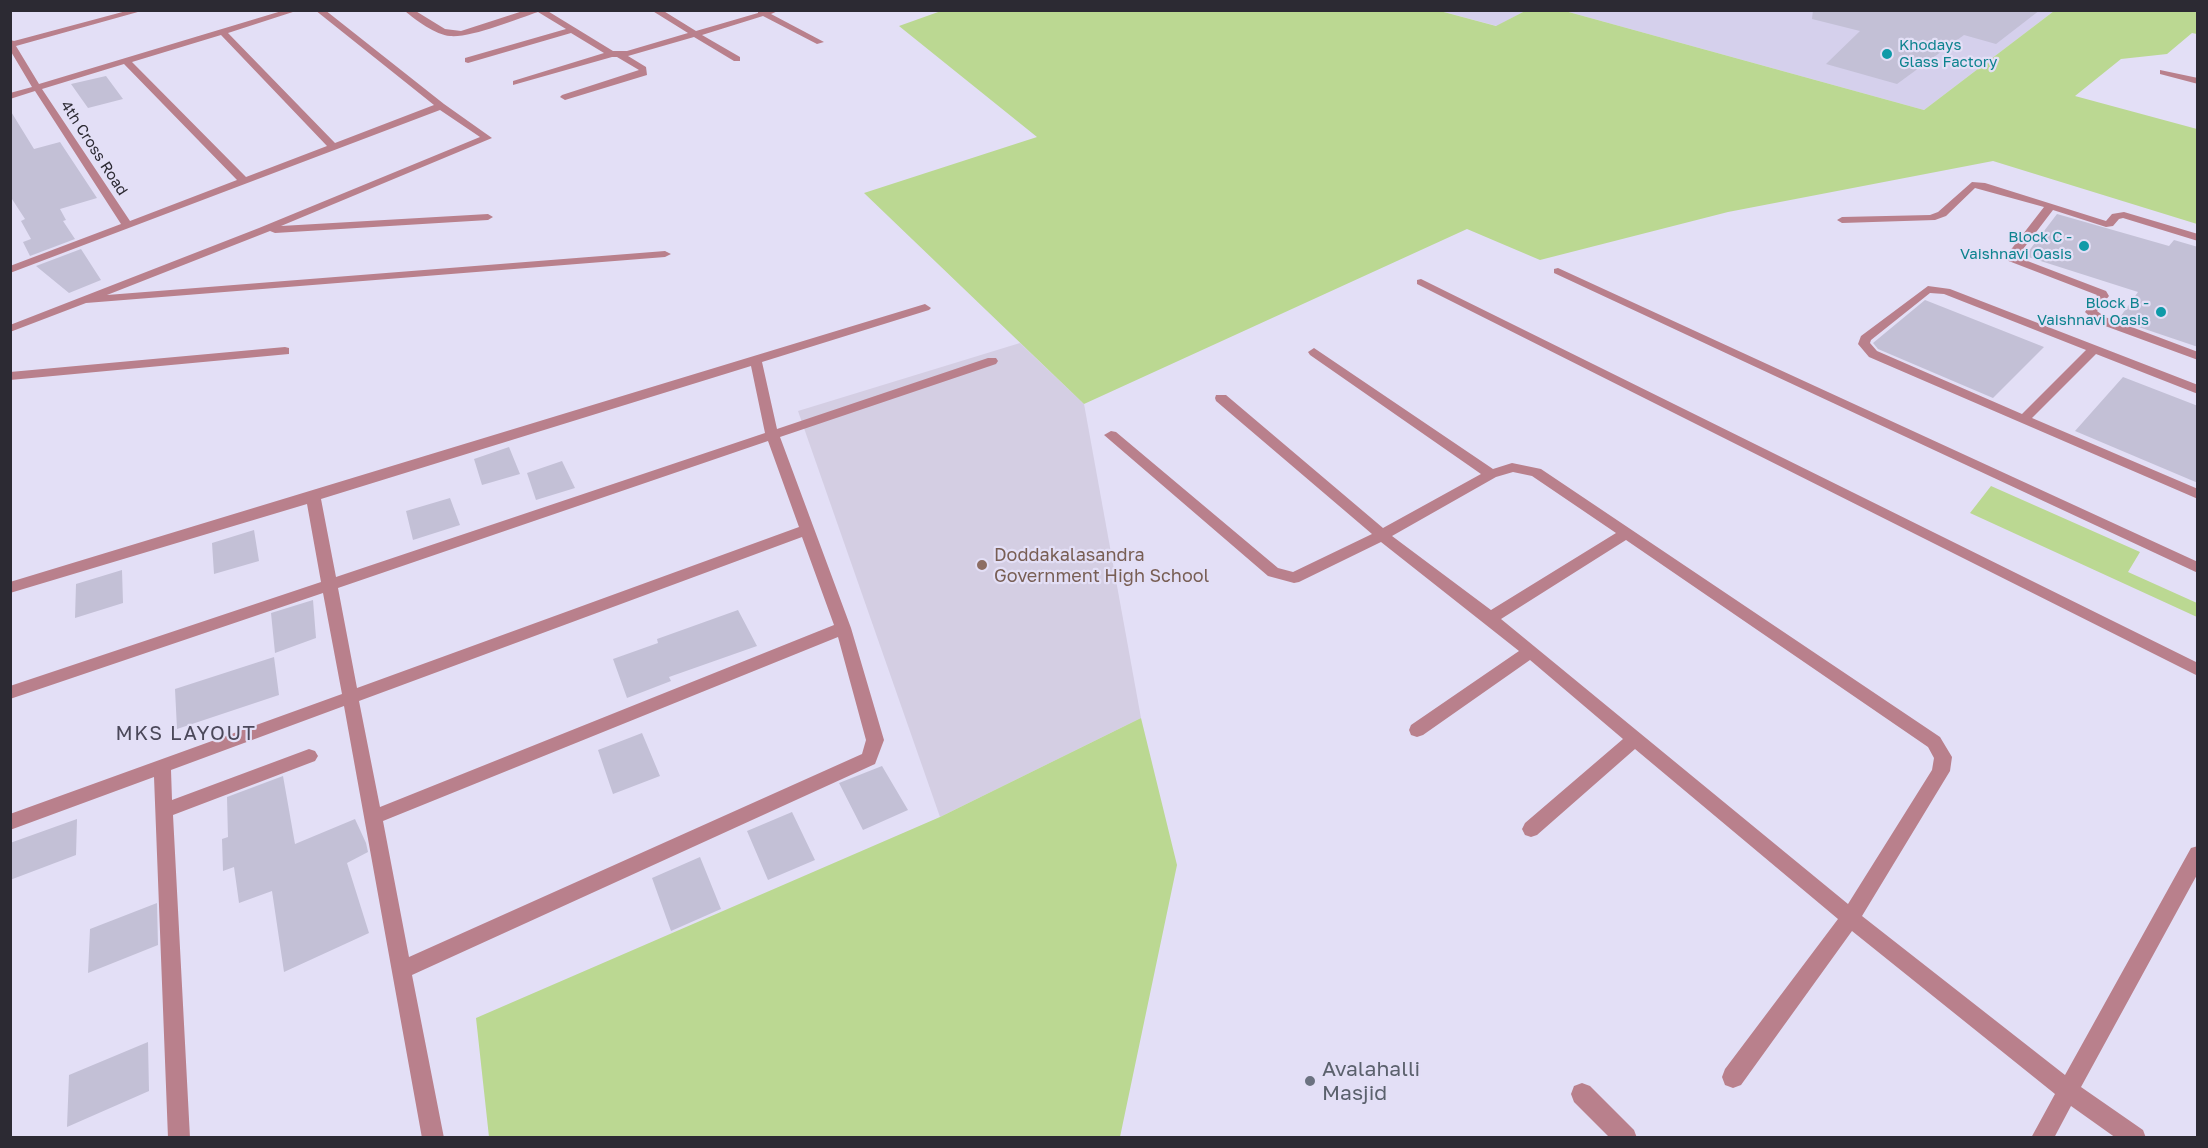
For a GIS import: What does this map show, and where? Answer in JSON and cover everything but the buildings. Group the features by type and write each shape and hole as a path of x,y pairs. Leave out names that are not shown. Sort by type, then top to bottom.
{"street":[{"path":"11,44 141,10"},
{"path":"10,96 295,10"},
{"path":"10,329 263,231 487,138 441,106 319,10"},
{"path":"409,11 450,34 462,33 538,10 643,69 644,73 565,97"},
{"path":"656,10 737,59"},
{"path":"516,84 762,12 776,10"},
{"path":"762,12 820,42"},
{"path":"549,16 559,13"},
{"path":"468,60 573,30"},
{"path":"224,33 333,146"},
{"name":"4th Cross Road","path":"11,44 37,88 127,225"},
{"path":"126,61 244,181"},
{"path":"2163,72 2198,81"},
{"path":"10,270 441,106"},
{"path":"1842,220 1931,218 1942,214 1972,185 1981,185 2106,224 2109,224 2116,216 2124,215 2198,238"},
{"path":"2050,206 2010,258 2102,293 2103,296 2091,312 2101,320 2198,356"},
{"path":"263,231 488,217"},
{"path":"87,300 665,254"},
{"path":"1558,271 2198,568"},
{"path":"1421,282 2198,670"},
{"path":"2198,390 1934,288 1928,289 1865,339 1866,349 1872,354 2198,495"},
{"path":"10,588 925,308"},
{"path":"2024,419 2094,349"},
{"path":"10,376 285,351"},
{"path":"1314,352 1491,474"},
{"path":"402,970 869,759 875,740 843,628 772,435 756,361"},
{"path":"10,693 992,361"},
{"path":"1221,398 1382,536 1490,618 1529,653 1850,918 2068,1091 2135,1137"},
{"path":"1111,435 1273,572 1294,578 1382,536 1491,474 1512,467 1536,472 1934,742 1943,757 1941,771 1850,918 1733,1077"},
{"path":"313,497 434,1137"},
{"path":"10,822 806,530"},
{"path":"1490,618 1627,533"},
{"path":"374,817 843,628"},
{"path":"1417,730 1529,653"},
{"path":"1531,830 1634,739"},
{"path":"164,811 309,756"},
{"path":"162,766 178,1137"},
{"path":"2042,1137 2198,854"},
{"path":"1582,1094 1626,1137"}],"shaded area":[{"path":"1440,11 1525,11 1497,26"},
{"path":"1565,11 2054,11 1924,110"},
{"name":"Doddakalasandra Government High School","path":"1020,343 1084,404 1141,718 940,817 798,411"}],"green space":[{"path":"941,11 1440,11 1496,26 1525,11 1565,11 1924,110 2054,11 2197,11 2197,34 2192,33 2167,54 2121,59 2075,96 2197,129 2197,224 1993,161 1728,212 1540,260 1467,229 1084,404 864,193 1037,137 899,26"},
{"path":"1991,486 2140,552 2128,572 2197,603 2197,617 1970,513"},
{"path":"1141,718 1177,865 1120,1137 489,1137 476,1018 940,817"}],"place":[{"name":"Khodays Glass Factory","path":"1887,54"},
{"name":"Block C - Vaishnavi Oasis","path":"2084,246"},
{"name":"Block B - Vaishnavi Oasis","path":"2161,312"},
{"name":"Doddakalasandra Government High School","path":"982,565"},
{"name":"Avalahalli Masjid","path":"1310,1081"}],"district":[{"name":"MKS LAYOUT","path":"186,734"}]}
